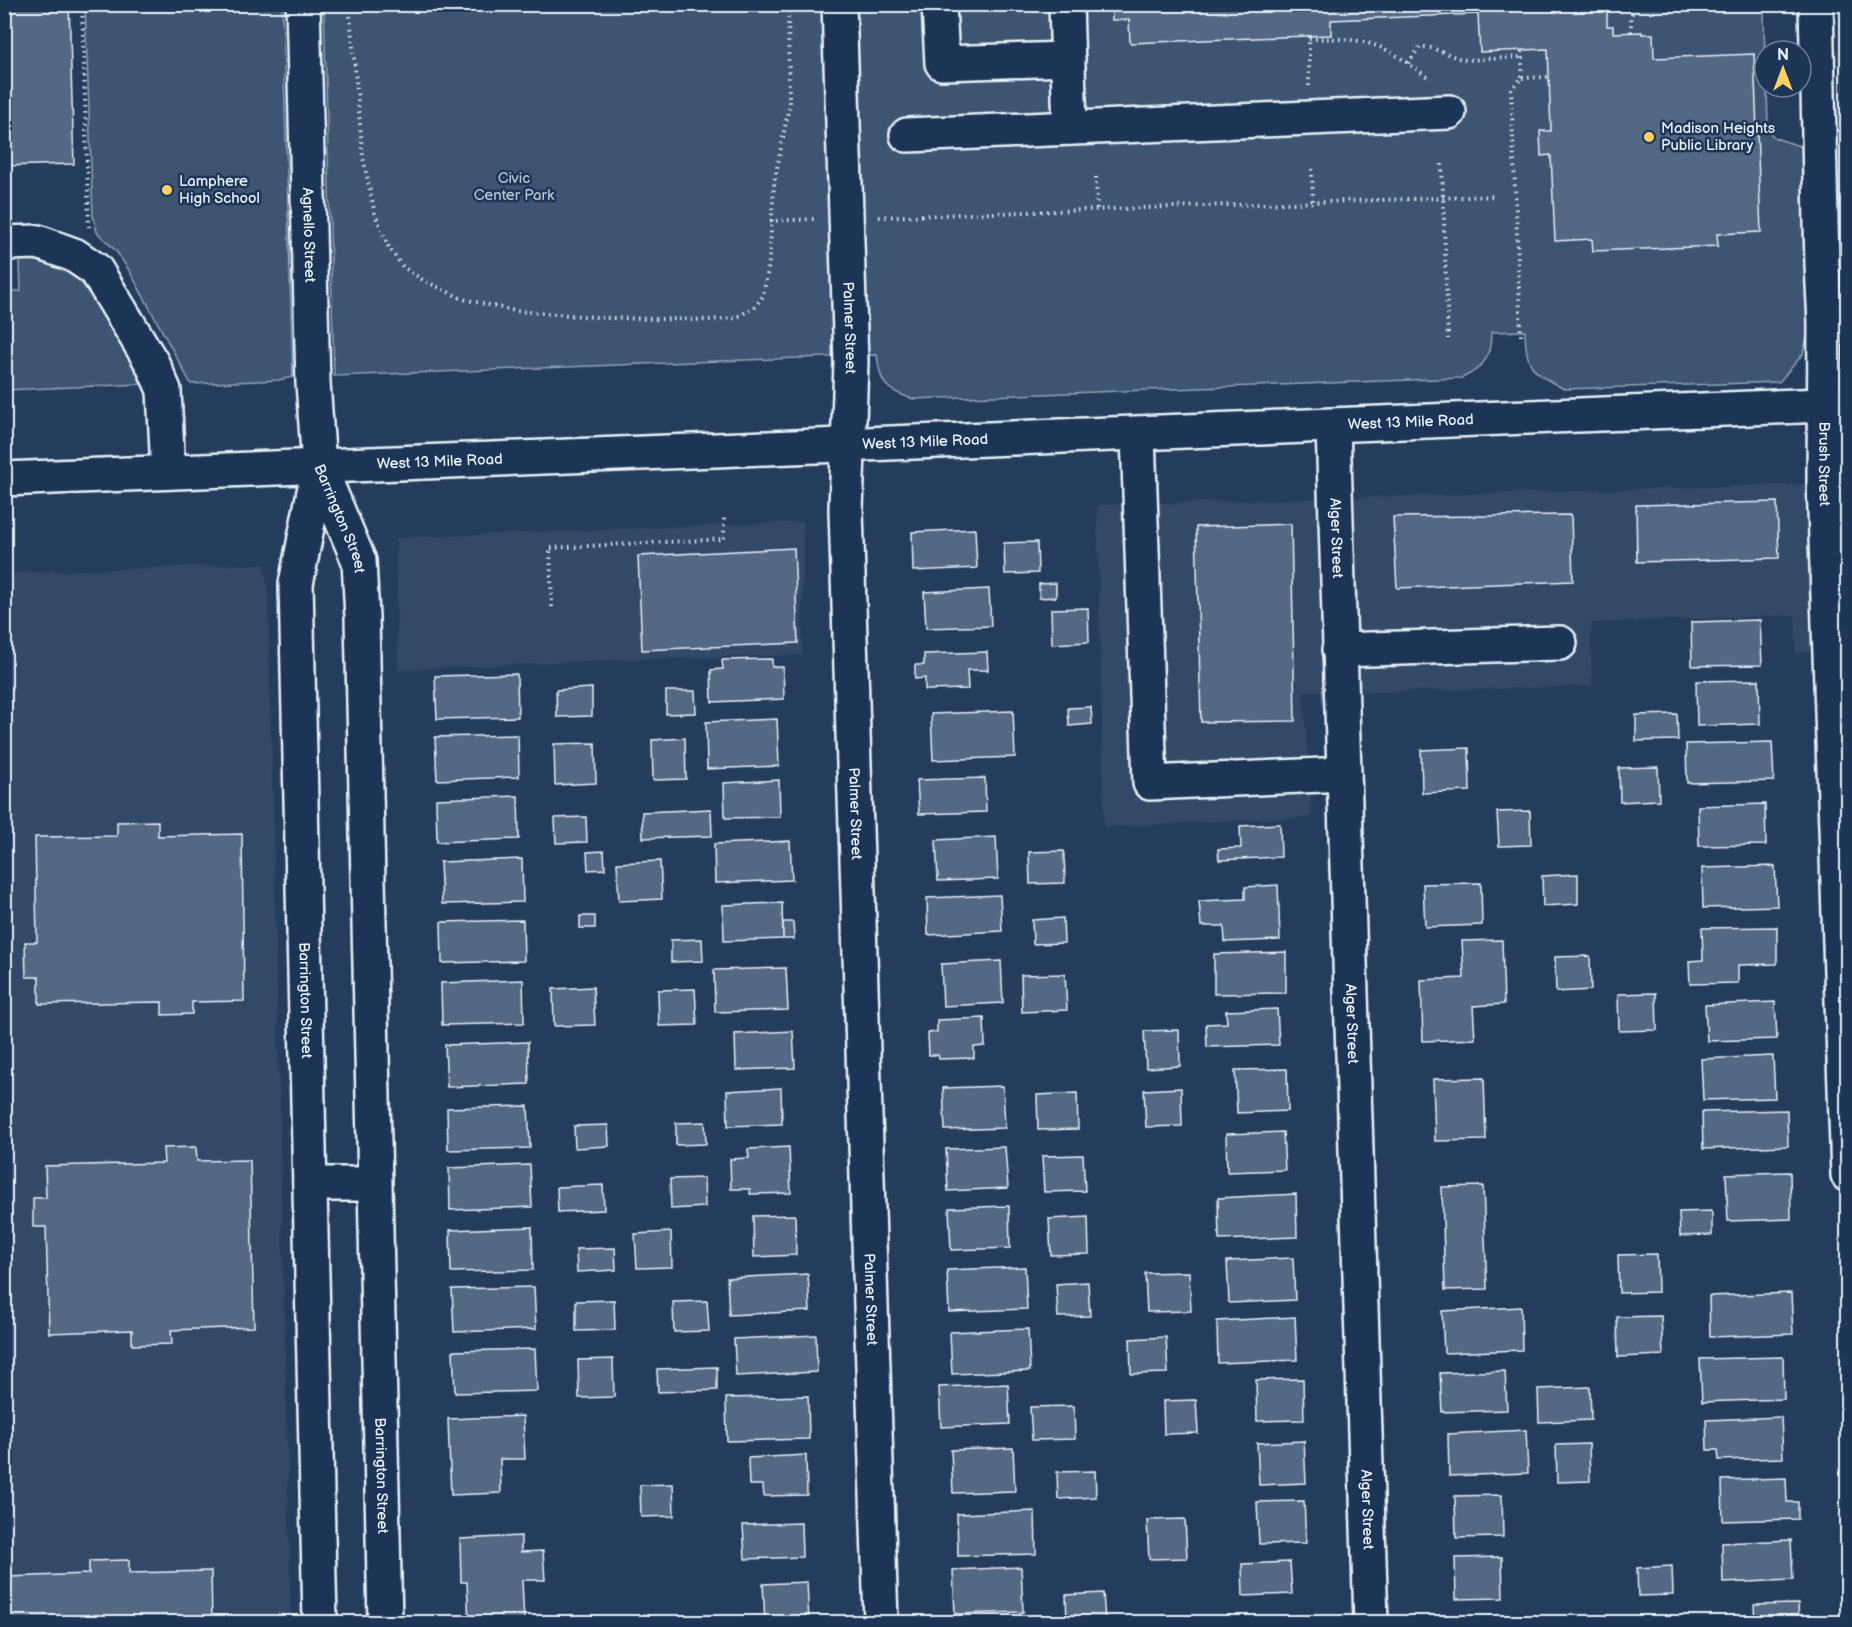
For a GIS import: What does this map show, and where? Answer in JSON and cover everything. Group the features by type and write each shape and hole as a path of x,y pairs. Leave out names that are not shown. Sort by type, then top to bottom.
{"street":[{"name":"Agnello Street","path":"303,4 313,383 319,466"},
{"name":"Palmer Street","path":"840,4 851,362 846,510 881,1623"},
{"path":"939,4 942,63 1068,59"},
{"path":"1066,4 1070,128"},
{"name":"Brush Street","path":"1816,4 1822,264 1825,324 1836,405 1824,481 1838,603 1848,1175"},
{"path":"907,135 1449,112"},
{"path":"4,243 38,242 74,255 96,270 152,363 164,390 168,472"},
{"name":"West 13 Mile Road","path":"4,479 1836,405"},
{"name":"Alger Street","path":"1333,426 1371,1623"},
{"path":"1138,434 1150,783 1344,774"},
{"name":"Barrington Street","path":"319,466 296,584 321,1623"},
{"name":"Barrington Street","path":"319,466 359,561 385,1623"},
{"path":"1339,650 1560,644"},
{"path":"310,1184 374,1184"}],"path":[{"path":"82,4 89,230"},
{"path":"349,4 363,157 375,214 389,248 403,267 423,280 463,299 515,312 630,319 707,320 735,318 754,307 763,296 769,264 774,184 789,106 788,4"},
{"path":"1630,32 1631,16 1636,4"},
{"path":"1309,94 1309,37 1352,39 1386,49 1435,80"},
{"path":"1408,63 1420,47 1427,47 1467,60 1522,57"},
{"path":"1522,51 1522,78"},
{"path":"1521,336 1511,89 1522,78 1549,77"},
{"path":"1442,164 1448,339"},
{"path":"1312,169 1314,202"},
{"path":"1096,177 1097,209"},
{"path":"874,217 1496,196"},
{"path":"770,222 825,219"},
{"path":"552,607 549,548 724,540 724,515"}],"shaded area":[{"path":"1841,51 1848,51 1847,203"},
{"path":"1847,483 1847,650 1796,653 1795,615 1591,623 1592,686 1381,692 1303,691 1312,817 1104,827 1097,505"},
{"path":"803,522 802,655 607,660 398,670 396,538"},
{"path":"264,564 268,593 291,1622 5,1622 4,573"}],"green space":[{"path":"85,5 282,5 293,377 279,380 191,384 129,270 116,251 97,232 93,216"},
{"name":"Civic Center Park","path":"324,5 1764,5 1764,39 1753,39 1753,99 1767,99 1768,131 1775,138 1803,147 1808,332 1803,354 1779,382 1564,389 1533,368 1527,353 1525,331 1491,332 1490,348 1485,361 1476,370 1462,378 913,399 890,389 880,373 877,355 334,376"},
{"path":"20,260 51,263 74,276 108,320 143,384 5,390 4,291 21,291"}],"building":[{"path":"4,4 69,4 74,164 4,166"},
{"path":"1112,4 1607,4 1607,26 1613,26 1613,33 1653,34 1654,58 1753,54 1753,99 1756,99 1761,232 1717,234 1718,246 1593,251 1592,239 1555,241 1551,155 1541,156 1540,131 1551,131 1548,49 1480,52 1478,14 1331,20 1331,35 1130,43 1129,20 1112,20"},
{"path":"1777,502 1779,558 1637,562 1636,505"},
{"path":"1571,515 1573,581 1397,588 1393,517"},
{"path":"1291,524 1295,721 1201,722 1196,527"},
{"path":"975,529 977,568 913,571 912,532"},
{"path":"1037,542 1038,573 1005,574 1004,543"},
{"path":"794,548 798,643 642,650 638,556"},
{"path":"1056,583 1056,597 1039,598 1039,584"},
{"path":"989,589 991,626 926,628 924,592"},
{"path":"1088,608 1089,642 1052,644 1051,609"},
{"path":"1760,620 1762,665 1692,666 1691,622"},
{"path":"987,652 988,670 967,670 968,689 925,690 925,678 915,679 915,665 924,665 924,654"},
{"path":"772,659 772,667 783,667 784,699 712,702 711,670 723,669 722,660"},
{"path":"517,674 518,717 437,719 435,676"},
{"path":"1759,680 1760,724 1697,726 1696,681"},
{"path":"592,688 592,716 557,717 556,690"},
{"path":"666,691 695,691 696,713 666,714"},
{"path":"1091,707 1092,724 1069,726 1068,708"},
{"path":"1013,711 1015,757 933,760 931,714"},
{"path":"1677,714 1678,740 1636,741 1636,715"},
{"path":"777,719 779,766 707,769 706,722"},
{"path":"518,735 519,777 437,780 435,737"},
{"path":"685,738 686,779 653,780 652,740"},
{"path":"1772,742 1774,781 1687,783 1686,744"},
{"path":"595,743 596,783 555,785 554,744"},
{"path":"1469,748 1470,791 1422,793 1421,750"},
{"path":"1658,767 1659,800 1620,802 1619,768"},
{"path":"985,778 986,812 919,814 917,780"},
{"path":"779,780 780,817 725,818 724,783"},
{"path":"518,796 519,839 437,842 436,799"},
{"path":"1765,804 1766,845 1699,846 1698,806"},
{"path":"711,809 712,836 643,838 642,812"},
{"path":"1530,811 1531,845 1499,846 1497,812"},
{"path":"586,817 587,842 556,843 555,818"},
{"path":"158,821 158,836 242,834 244,1001 192,1002 192,1014 162,1015 162,1002 39,1004 39,977 26,977 25,942 37,942 35,837 117,836 117,822"},
{"path":"1280,824 1281,857 1219,860 1218,849 1241,848 1240,826"},
{"path":"996,837 998,879 938,881 936,840"},
{"path":"790,841 792,880 715,883 714,844"},
{"path":"604,851 605,869 588,870 587,852"},
{"path":"1064,851 1065,883 1030,884 1029,852"},
{"path":"522,859 523,902 442,904 440,862"},
{"path":"660,861 662,899 619,901 617,863"},
{"path":"1775,866 1777,906 1703,908 1702,868"},
{"path":"1578,874 1578,904 1543,906 1542,876"},
{"path":"1481,883 1482,925 1425,927 1423,884"},
{"path":"1278,885 1280,940 1225,942 1224,926 1201,926 1199,901 1245,899 1245,887"},
{"path":"1000,895 1002,931 928,935 927,898"},
{"path":"782,903 783,939 724,941 723,905"},
{"path":"580,916 595,916 595,928 580,928"},
{"path":"1063,918 1064,943 1033,944 1032,920"},
{"path":"523,920 524,961 442,963 441,922"},
{"path":"783,922 793,922 794,939 783,939"},
{"path":"1777,927 1777,964 1738,965 1738,983 1690,984 1689,961 1703,960 1702,928"},
{"path":"702,939 703,961 671,962 671,940"},
{"path":"1502,940 1504,1004 1473,1006 1475,1039 1423,1041 1421,980 1464,978 1462,941"},
{"path":"1286,952 1286,993 1214,994 1214,954"},
{"path":"1590,956 1591,990 1556,992 1555,957"},
{"path":"1001,961 1003,1003 943,1006 941,964"},
{"path":"786,968 788,1010 715,1012 714,970"},
{"path":"1065,974 1067,1010 1022,1012 1021,975"},
{"path":"523,980 524,1023 442,1025 441,983"},
{"path":"593,987 595,1025 554,1026 553,989"},
{"path":"695,989 697,1025 659,1026 658,990"},
{"path":"1656,993 1657,1030 1619,1031 1618,994"},
{"path":"1775,1002 1777,1039 1707,1041 1705,1005"},
{"path":"1277,1009 1279,1045 1207,1047 1206,1024 1227,1023 1226,1011"},
{"path":"984,1018 985,1046 974,1047 974,1058 939,1059 938,1055 929,1055 928,1033 937,1032 937,1020"},
{"path":"1179,1030 1180,1066 1146,1068 1144,1031"},
{"path":"793,1031 795,1068 736,1070 735,1034"},
{"path":"528,1042 529,1084 447,1087 445,1045"},
{"path":"1773,1056 1775,1098 1703,1100 1701,1059"},
{"path":"1287,1069 1288,1111 1237,1113 1235,1070"},
{"path":"1484,1078 1486,1140 1435,1141 1433,1079"},
{"path":"1003,1086 1005,1128 945,1130 943,1088"},
{"path":"781,1088 782,1124 728,1126 727,1091"},
{"path":"1181,1088 1182,1126 1146,1127 1144,1090"},
{"path":"1077,1093 1078,1129 1038,1130 1037,1095"},
{"path":"528,1106 530,1148 448,1150 447,1108"},
{"path":"1787,1110 1788,1146 1703,1149 1702,1112"},
{"path":"705,1122 706,1144 676,1145 676,1123"},
{"path":"608,1125 609,1146 575,1148 574,1126"},
{"path":"1283,1132 1285,1170 1227,1172 1226,1134"},
{"path":"196,1147 197,1161 250,1160 254,1327 171,1330 172,1344 132,1345 132,1330 49,1333 46,1227 33,1227 33,1198 46,1198 45,1166 164,1163 163,1148"},
{"path":"789,1147 791,1193 750,1194 750,1189 731,1189 730,1159 749,1158 748,1149"},
{"path":"1005,1147 1008,1188 948,1191 946,1149"},
{"path":"1083,1155 1085,1191 1044,1192 1042,1156"},
{"path":"530,1165 532,1207 450,1210 449,1168"},
{"path":"1790,1172 1791,1219 1728,1221 1726,1174"},
{"path":"704,1178 705,1207 671,1209 670,1179"},
{"path":"603,1185 604,1210 558,1212 557,1187"},
{"path":"1483,1186 1487,1289 1445,1290 1442,1187"},
{"path":"1296,1194 1297,1237 1219,1240 1218,1198"},
{"path":"1009,1206 1010,1248 951,1250 949,1208"},
{"path":"1712,1211 1712,1235 1680,1236 1679,1212"},
{"path":"795,1215 796,1255 754,1257 753,1216"},
{"path":"1088,1217 1089,1254 1051,1255 1049,1219"},
{"path":"532,1227 533,1270 451,1272 450,1230"},
{"path":"671,1232 672,1267 637,1268 635,1234"},
{"path":"615,1248 616,1270 577,1272 576,1249"},
{"path":"1657,1254 1658,1292 1619,1293 1618,1255"},
{"path":"1293,1258 1295,1300 1229,1303 1227,1261"},
{"path":"1025,1267 1027,1309 949,1312 947,1270"},
{"path":"1189,1272 1191,1311 1147,1312 1145,1273"},
{"path":"808,1274 810,1311 729,1315 727,1278"},
{"path":"1088,1282 1090,1316 1058,1317 1056,1284"},
{"path":"534,1287 536,1329 454,1332 452,1289"},
{"path":"1791,1293 1793,1334 1710,1337 1709,1296"},
{"path":"614,1300 615,1330 576,1331 576,1301"},
{"path":"707,1301 709,1331 674,1332 673,1302"},
{"path":"1521,1307 1522,1350 1444,1353 1442,1311"},
{"path":"1661,1316 1663,1355 1618,1357 1617,1317"},
{"path":"1295,1317 1297,1360 1218,1363 1217,1321"},
{"path":"1028,1329 1030,1371 952,1374 950,1332"},
{"path":"816,1335 817,1372 736,1376 734,1339"},
{"path":"1166,1337 1168,1373 1131,1374 1130,1339"},
{"path":"535,1349 537,1391 455,1393 453,1351"},
{"path":"1783,1357 1784,1399 1702,1402 1700,1359"},
{"path":"613,1359 614,1397 579,1398 578,1360"},
{"path":"717,1367 717,1390 658,1392 657,1369"},
{"path":"1505,1371 1507,1410 1442,1412 1440,1373"},
{"path":"1303,1379 1304,1420 1257,1421 1256,1380"},
{"path":"1008,1384 1010,1424 941,1427 939,1387"},
{"path":"1590,1387 1591,1420 1539,1422 1538,1389"},
{"path":"808,1396 809,1439 727,1441 726,1398"},
{"path":"1196,1400 1198,1433 1164,1434 1163,1401"},
{"path":"1074,1406 1075,1439 1032,1440 1030,1407"},
{"path":"523,1416 525,1459 500,1459 501,1493 451,1495 448,1419"},
{"path":"1781,1417 1783,1458 1719,1460 1718,1450 1707,1450 1706,1420"},
{"path":"1526,1430 1528,1473 1449,1476 1448,1434"},
{"path":"1304,1441 1306,1483 1259,1485 1257,1443"},
{"path":"1589,1444 1590,1481 1557,1482 1556,1445"},
{"path":"1013,1448 1015,1491 953,1493 951,1450"},
{"path":"806,1455 807,1495 764,1496 763,1485 749,1485 748,1458"},
{"path":"1095,1471 1096,1497 1058,1499 1057,1472"},
{"path":"1786,1478 1787,1502 1798,1502 1798,1519 1723,1521 1722,1480"},
{"path":"673,1484 674,1516 641,1517 640,1485"},
{"path":"1502,1495 1503,1537 1456,1538 1455,1496"},
{"path":"1304,1501 1306,1543 1259,1544 1257,1502"},
{"path":"1035,1511 1036,1554 958,1556 957,1514"},
{"path":"1185,1519 1187,1558 1149,1559 1147,1520"},
{"path":"801,1523 802,1557 745,1559 743,1525"},
{"path":"521,1536 521,1552 543,1551 545,1580 522,1580 524,1622 469,1622 467,1582 461,1582 460,1539"},
{"path":"1791,1540 1793,1580 1723,1583 1722,1543"},
{"path":"1502,1557 1503,1598 1456,1599 1455,1558"},
{"path":"129,1560 129,1573 211,1571 212,1622 9,1622 8,1577 89,1574 89,1561"},
{"path":"1290,1562 1292,1594 1243,1596 1242,1564"},
{"path":"1672,1566 1673,1595 1638,1596 1637,1568"},
{"path":"1021,1567 1023,1612 955,1614 953,1570"},
{"path":"807,1582 809,1622 765,1622 763,1584"},
{"path":"1103,1593 1105,1621 1067,1622 1066,1595"},
{"path":"1798,1604 1799,1622 1755,1622 1754,1605"},
{"path":"1504,1616 1504,1622 1457,1622 1457,1618"},
{"path":"720,1617 720,1622 685,1622 685,1618"}],"place":[{"name":"Madison Heights Public Library","path":"1649,137"},
{"name":"Lamphere High School","path":"167,190"}]}
